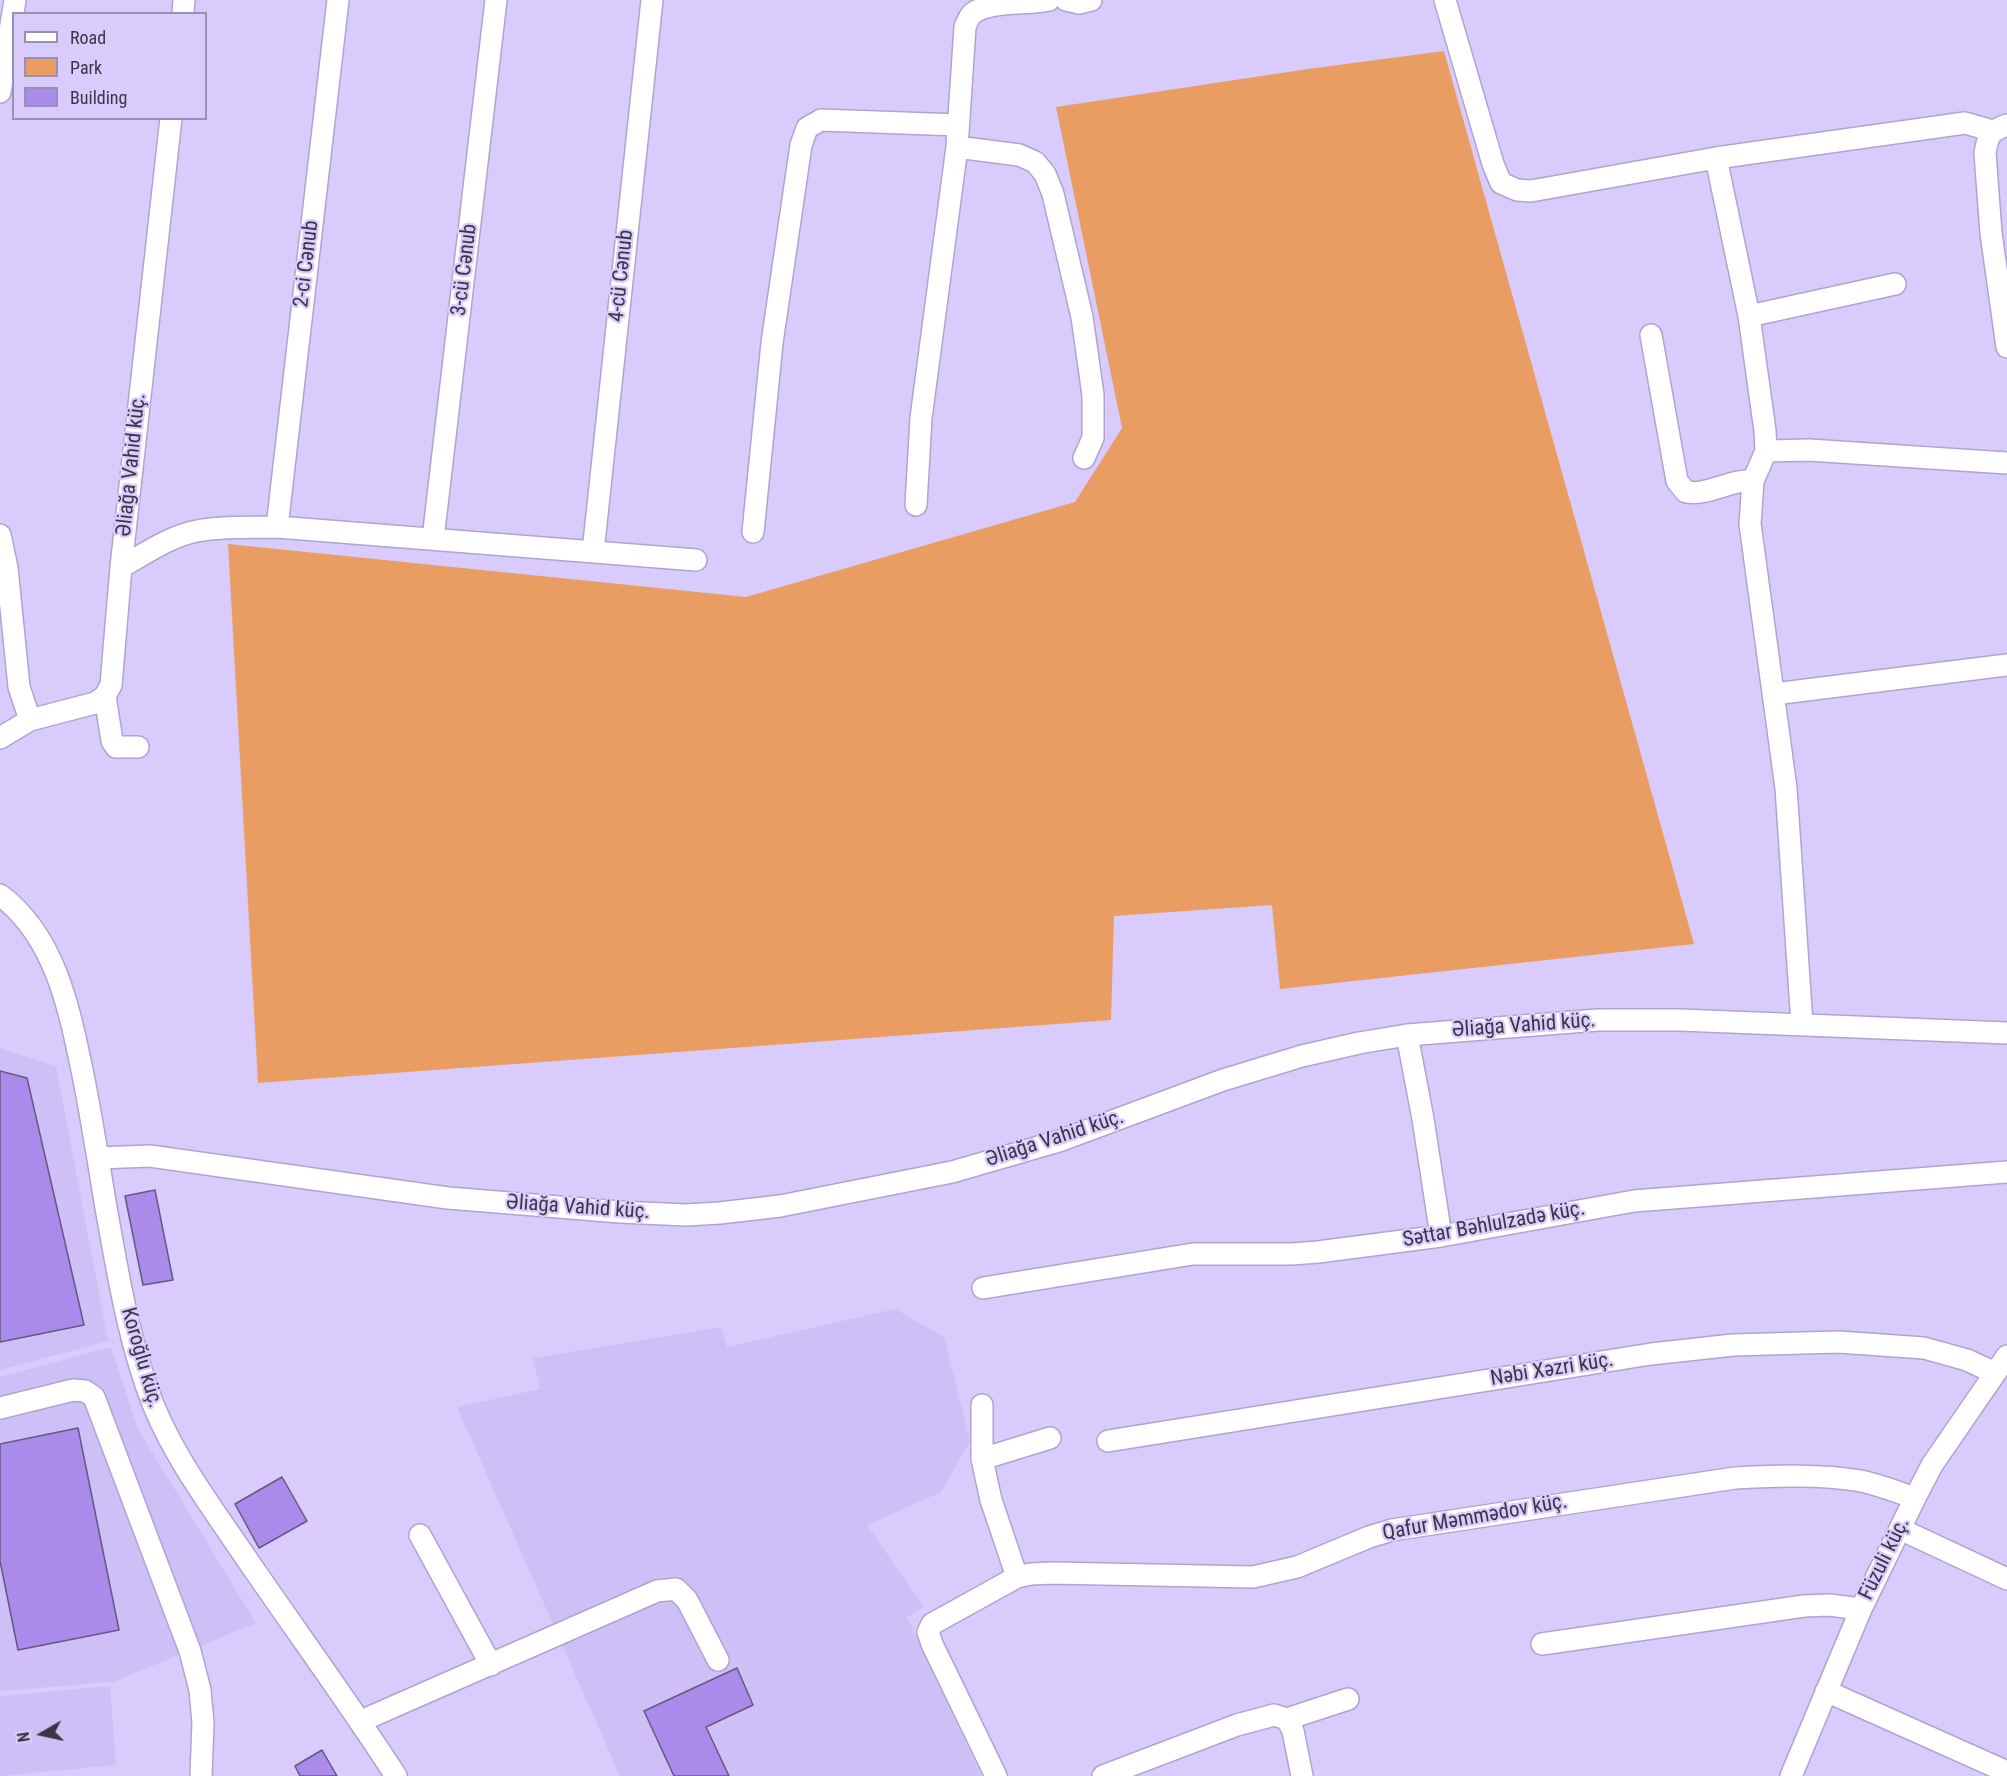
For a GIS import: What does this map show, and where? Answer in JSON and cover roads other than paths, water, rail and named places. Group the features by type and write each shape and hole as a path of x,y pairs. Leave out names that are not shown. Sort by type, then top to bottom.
{"street":[{"name":"2-ci Cənub","path":"277,527 338,0"},
{"name":"3-cü Cənub","path":"434,539 496,0"},
{"name":"4-cü Cənub","path":"593,552 652,0"},
{"path":"916,505 921,418 957,147 965,27 970,15 978,10 1049,0"},
{"path":"1065,0 1079,3 1090,0"},
{"path":"1445,0 1493,164 1501,183 1517,190 1531,191 1716,158 1965,123 2000,128"},
{"path":"0,92 12,18"},
{"name":"Əliağa Vahid küç.","path":"105,696 111,685 121,567 171,120"},
{"path":"753,532 772,342 801,146 807,128 821,120 958,125"},
{"path":"2000,128 1987,140 1985,153 1991,233 2007,347"},
{"path":"957,147 1019,155 1035,162 1045,174 1053,194 1079,306 1093,395 1093,438 1084,458"},
{"path":"1716,158 1749,316 1766,431 1766,452 1753,481 1751,542 1786,788 1802,1024"},
{"path":"1749,316 1894,285"},
{"path":"1651,335 1677,481 1686,492 1697,494 1743,480 1753,481"},
{"path":"1766,452 1809,450 2007,463"},
{"path":"121,567 195,531 277,527 696,560"},
{"path":"0,535 7,568 19,687 30,720"},
{"path":"1774,694 2007,665"},
{"path":"0,738 30,720 95,703 105,696 112,741 116,747 138,747"},
{"name":"Koroğlu küç.","path":"0,895 29,924 62,985 74,1032 123,1299 140,1365 158,1418 201,1493 361,1721 396,1776"},
{"name":"Əliağa Vahid küç.","path":"98,1158 150,1156 448,1198 686,1215 749,1210 952,1172 1059,1141 1222,1080 1302,1056 1407,1035 1598,1020 1680,1020 2007,1033"},
{"path":"1407,1035 1441,1236"},
{"name":"Səttar Bəhlulzadə küç.","path":"983,1288 1193,1254 1291,1254 1441,1236 1634,1201 2007,1172"},
{"name":"Nəbi Xəzri küç.","path":"1108,1441 1639,1356 1733,1345 1838,1342 1924,1348 1967,1360 2001,1364"},
{"name":"Füzuli küç.","path":"1791,1776 1861,1609 1915,1498 1932,1465 2001,1364"},
{"path":"0,1408 73,1389 85,1391 94,1398 190,1651 200,1690 203,1723 201,1776"},
{"path":"982,1405 982,1459 991,1500 1017,1577"},
{"path":"982,1459 1050,1438"},
{"name":"Qafur Məmmədov küç.","path":"996,1776 928,1632 932,1624 1017,1577 1053,1573 1253,1577 1298,1567 1392,1530 1735,1478 1773,1476 1839,1478 1880,1486 1915,1498"},
{"path":"1900,1529 2007,1579"},
{"path":"420,1536 491,1665"},
{"path":"361,1721 657,1591 676,1589 687,1600 718,1660"},
{"path":"1542,1644 1804,1606 1829,1605 1861,1609"},
{"path":"1826,1691 2007,1772"},
{"path":"1103,1776 1237,1725 1274,1715 1287,1719 1348,1699"},
{"path":"1287,1719 1293,1731 1302,1776"}]}
